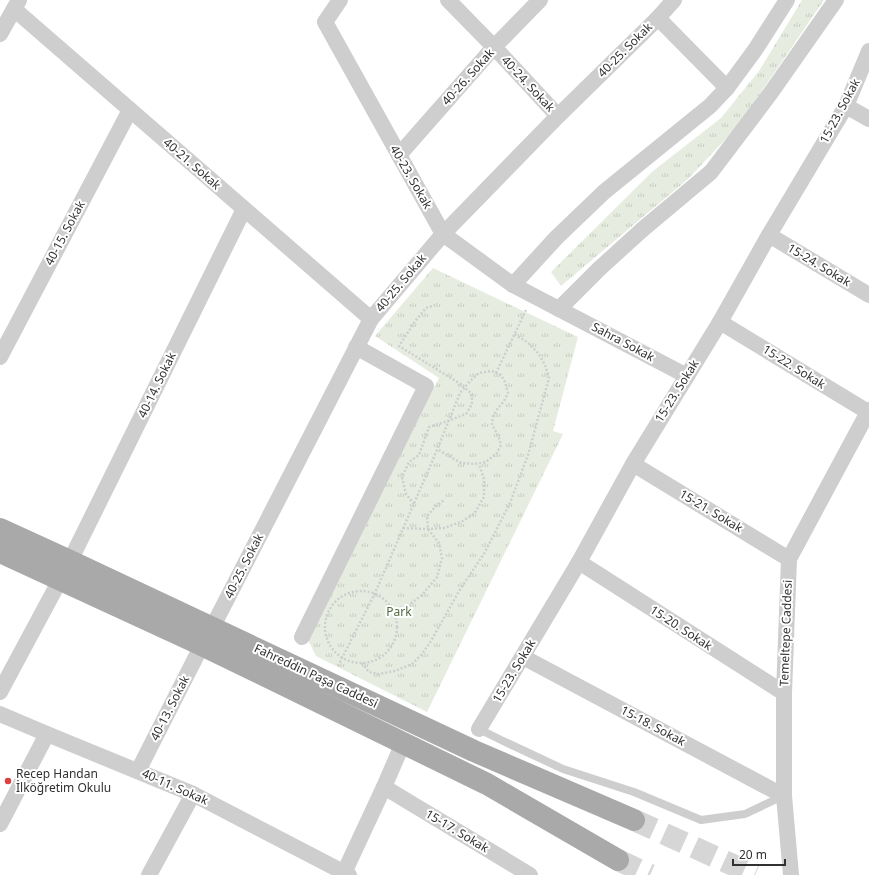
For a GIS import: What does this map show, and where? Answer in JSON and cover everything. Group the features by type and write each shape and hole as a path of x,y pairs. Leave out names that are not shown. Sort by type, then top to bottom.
{"main road":[{"name":"Fahreddin Paşa Caddesi","path":"0,529 70,560 403,743 487,784 618,860"},
{"name":"Fahreddin Paşa Caddesi","path":"0,552 60,580 330,683 474,751 634,820"}],"street":[{"name":"40-23. Sokak","path":"340,0 325,22 443,234 513,285 560,309"},
{"name":"40-24. Sokak","path":"448,0 558,116"},
{"name":"40-26. Sokak","path":"399,155 494,47 540,0"},
{"name":"40-25. Sokak","path":"207,636 371,319 443,234 558,116 658,18 674,0"},
{"path":"513,285 556,238 604,192 710,106 727,88 755,50 787,0"},
{"path":"560,309 599,269 643,229 711,172 770,94 836,0"},
{"path":"0,34 16,5"},
{"name":"40-21. Sokak","path":"16,5 130,110 371,319"},
{"path":"658,18 727,88"},
{"name":"15-23. Sokak","path":"479,729 579,562 633,464 720,322 769,235 846,106 869,51"},
{"path":"846,106 869,120"},
{"name":"40-15. Sokak","path":"1,351 130,110"},
{"name":"40-14. Sokak","path":"70,560 244,209"},
{"name":"15-24. Sokak","path":"769,235 869,294"},
{"name":"Sahra Sokak","path":"560,309 687,376"},
{"name":"15-22. Sokak","path":"720,322 868,411"},
{"path":"302,637 426,386 356,347"},
{"name":"Temeltepe Caddesi","path":"791,875 784,796 784,693 789,559 868,411"},
{"name":"15-21. Sokak","path":"633,464 789,559"},
{"name":"15-20. Sokak","path":"579,562 784,693"},
{"path":"0,692 60,580"},
{"name":"40-13. Sokak","path":"138,771 207,636"},
{"name":"15-18. Sokak","path":"523,657 784,796"},
{"name":"40-11. Sokak","path":"0,714 193,794 346,874"},
{"path":"0,824 47,734"},
{"path":"346,874 403,743"},
{"name":"15-17. Sokak","path":"384,787 530,875"},
{"path":"149,875 193,794"}],"lane":[{"path":"479,729 563,768 634,792 700,820 745,814 784,796"}],"path":[{"path":"496,373 514,334 535,297"},
{"path":"414,504 406,494 402,477 408,462 419,455 429,427 466,414 472,404 472,394 459,383 399,346 416,320 426,308 435,305"},
{"path":"362,662 369,672 379,674 395,671 412,664 431,641 459,591 484,552 510,503 528,454 549,378 545,365 538,353 527,342 514,334"},
{"path":"330,683 375,593 460,393 470,381 480,374 492,371 501,375 508,393 492,420 492,424 501,445 497,453 486,462 475,464 461,463 437,449"},
{"path":"403,528 428,530 444,528 461,522 474,514 484,497 484,479 479,464"},
{"path":"392,609 406,607 422,595 437,577 442,558 439,543 428,530 427,516 444,500"},
{"path":"356,591 368,591 375,593 388,602 392,609 395,613 397,624 396,636 391,648 382,656 372,661 360,663 342,657 330,645 326,634 325,622 328,611 335,601 345,594 356,591"}],"green space":[{"path":"802,0 824,0 738,126 688,179 561,286 551,272 653,171 721,118 759,71"},
{"name":"Park","path":"433,268 578,337 553,431 563,434 427,712 316,656 308,640 439,378 375,336"}],"tunnel":[{"path":"634,820 755,875"},
{"path":"618,860 650,875"}],"place":[{"name":"Recep Handan İlköğretim Okulu","path":"8,781"}]}
